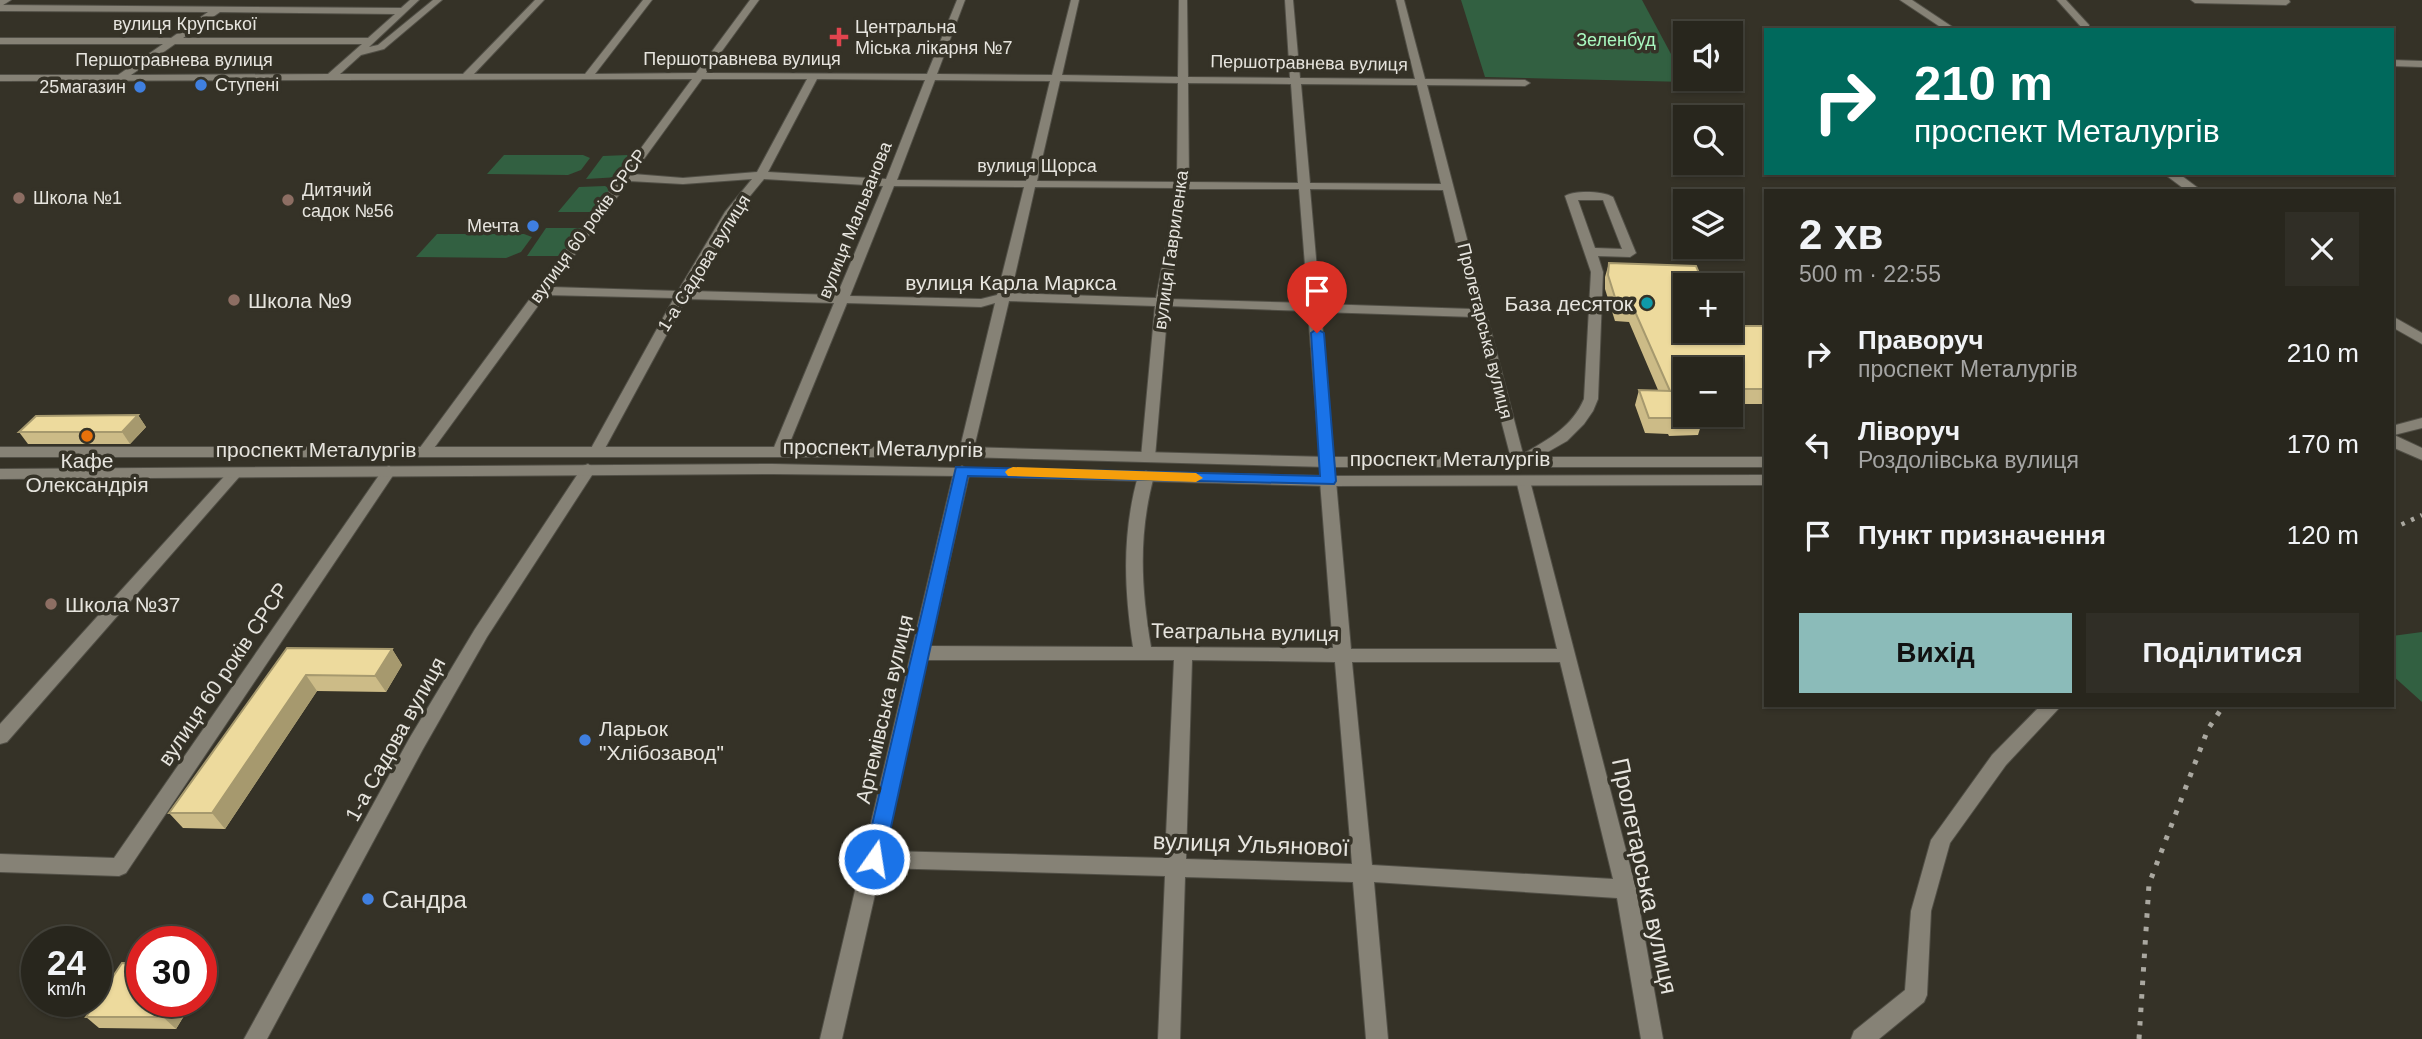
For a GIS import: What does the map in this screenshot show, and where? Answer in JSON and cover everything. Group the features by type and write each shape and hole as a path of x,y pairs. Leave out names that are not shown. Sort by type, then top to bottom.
{"street":[{"path":"0,6 6,0"},
{"path":"60,8 73,0"},
{"path":"120,78 233,0"},
{"path":"331,77 415,0"},
{"path":"357,52 382,47 438,0"},
{"path":"465,77 540,0"},
{"path":"587,77 648,0"},
{"name":"вулиця 60 років СРСР","path":"424,452 755,0"},
{"name":"вулиця Мальванова","path":"779,452 890,183 961,0"},
{"name":"Артемівська вулиця","path":"831,1039 964,462 1075,0"},
{"name":"вулиця Гавриленка","path":"1148,457 1162,302 1183,184 1183,0"},
{"path":"1289,0 1341,657 1365,873 1377,1039"},
{"name":"Пролетарська вулиця","path":"1400,0 1626,889 1652,1039"},
{"path":"1905,0 1949,28"},
{"path":"2061,0 2086,27"},
{"path":"2196,0 2286,2"},
{"path":"0,6 402,11"},
{"name":"вулиця Крупської","path":"0,41 370,41"},
{"path":"2394,63 2422,64"},
{"name":"Першотравнева вулиця","path":"0,78 814,76 1525,83"},
{"name":"1-а Садова вулиця","path":"255,1039 429,721 481,633 592,461 682,295 731,212 761,175 814,76"},
{"name":"вулиця Щорса","path":"626,177 683,181 761,175 890,183 1448,187"},
{"path":"2172,175 2193,189"},
{"path":"1521,471 1574,429 1585,416 1591,399 1597,272 1590,252 1579,218 1571,196 1607,197 1630,253 1590,252"},
{"name":"вулиця Карла Маркса","path":"540,291 981,303 1005,297 1481,313"},
{"path":"2394,321 2422,340"},
{"path":"2394,430 2422,423"},
{"path":"2394,441 2422,455"},
{"name":"проспект Металургів","path":"0,452 424,452 773,469 1148,457 1328,472"},
{"path":"259,472 273,452"},
{"path":"410,471 424,452"},
{"path":"773,469 779,452"},
{"name":"проспект Металургів","path":"0,474 410,471 779,452 1146,476 1521,471 1764,462"},
{"path":"1143,652 1131,581 1132,536 1148,457"},
{"name":"вулиця 60 років СРСР","path":"0,863 119,867 389,471"},
{"name":"проспект Металургів","path":"1521,471 1764,480"},
{"path":"0,737 235,473"},
{"name":"Театральна вулиця","path":"921,653 1143,652 1341,657 1568,655"},
{"path":"1169,1039 1183,654"},
{"path":"1862,1039 1916,995 1921,911 1941,840 1999,760 2051,707"},
{"name":"вулиця Ульянової","path":"874,859 1365,873 1626,889"}],"green space":[{"name":"Зеленбуд","path":"1461,0 1642,0 1673,58 1673,82 1485,77"},
{"path":"504,155 583,155 590,158 581,170 568,175 487,174"},
{"path":"628,155 632,158 619,177 586,179 603,156"},
{"path":"605,186 610,189 593,212 558,212 579,187"},
{"path":"546,228 582,228 560,256 527,256"},
{"path":"437,234 524,234 532,237 521,252 506,258 416,257"},
{"path":"2422,632 2422,702 2394,677 2394,636"}],"building":[{"path":"1609,263 1696,266 1699,273 1673,273 1673,343 1743,343 1743,326 1764,326 1764,389 1743,389 1743,357 1673,357 1673,418 1649,418 1639,390 1670,391 1633,307 1618,307 1608,275"},
{"path":"138,415 122,432 19,432 36,416"},
{"path":"287,648 392,649 375,676 306,675 212,813 169,813"},
{"path":"122,963 126,963 126,1017 112,1017 112,978"}],"railway":[{"path":"2394,528 2422,515"},
{"path":"2139,1039 2149,884 2208,729 2223,707"}],"slow traffic":[{"path":"1013,472 1196,478"}],"place":[{"name":"Центральна Міська лікарня №7","path":"839,37"},
{"name":"Ступені","path":"201,85"},
{"name":"25магазин","path":"140,87"},
{"name":"Школа №1","path":"19,198"},
{"name":"Дитячий садок №56","path":"288,200"},
{"name":"Мечта","path":"533,226"},
{"name":"Школа №9","path":"234,300"},
{"name":"База десяток","path":"1647,303"},
{"name":"Кафе Олександрія","path":"87,436"},
{"name":"Школа №37","path":"51,604"},
{"name":"Ларьок \"Хлібозавод\"","path":"585,740"},
{"name":"Сандра","path":"368,899"}],"route":[{"path":"874,859 962,471 1328,481 1317,333"}]}
